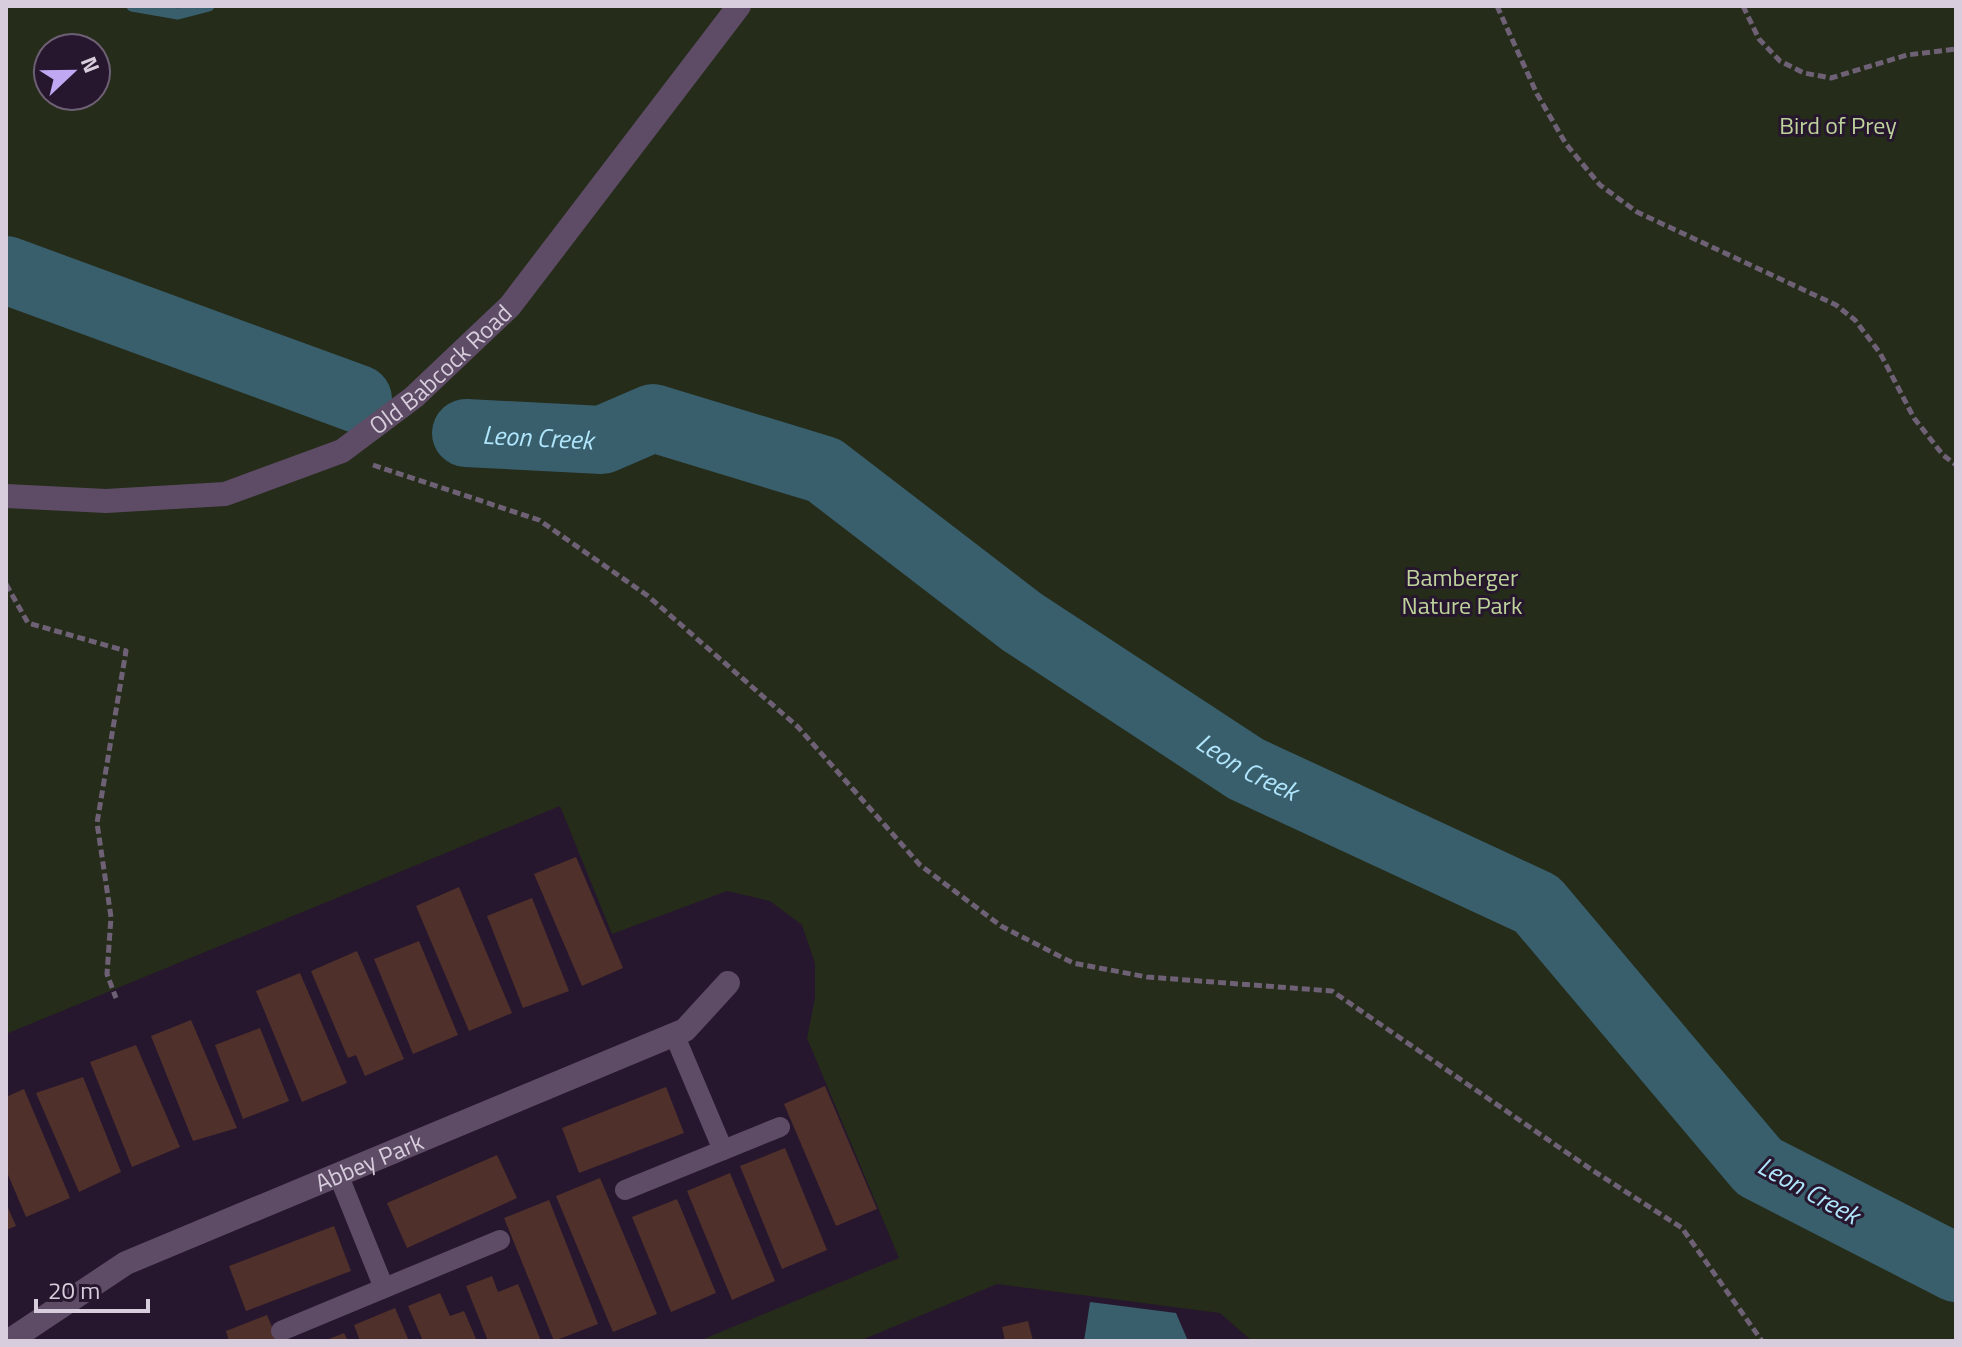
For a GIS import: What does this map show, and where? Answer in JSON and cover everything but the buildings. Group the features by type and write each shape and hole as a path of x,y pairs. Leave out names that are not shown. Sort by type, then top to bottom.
{"street":[{"name":"Old Babcock Road","path":"6,496 106,501 225,494 342,451 414,397 510,306 739,6"},
{"name":"Abbey Park","path":"9,1341 126,1263 685,1030 728,983"}],"lane":[{"path":"674,1034 723,1150"},
{"path":"625,1190 780,1127"},
{"path":"338,1174 384,1288"},
{"path":"281,1331 500,1240"}],"path":[{"path":"1497,6 1537,94 1566,144 1600,185 1637,212 1836,305 1855,320 1880,353 1914,418 1943,455 1956,465"},
{"path":"1743,6 1759,39 1780,61 1804,73 1831,78 1907,55 1956,49"},
{"path":"373,465 539,520 648,596 798,727 920,865 1001,926 1073,963 1147,977 1332,991 1592,1170 1682,1228 1762,1341"},
{"path":"6,584 28,623 126,651 97,823 111,917 107,974 116,998"}],"green space":[{"name":"Bamberger Nature Park","path":"6,6 1956,6 1956,1341 1252,1341 1220,1313 997,1284 859,1341 699,1341 899,1258 807,1038 815,998 815,963 802,925 770,901 727,891 612,934 560,806 6,1034"}],"water":[{"path":"1090,1302 1176,1313 1188,1341 1084,1341"}],"waterway":[{"path":"132,6 178,14 209,6"},
{"name":"Leon Creek","path":"6,270 358,399"},
{"name":"Leon Creek","path":"466,433 602,440 653,418 824,470 1022,622 1246,769 1537,904 1759,1167 1956,1268"}],"park label":[{"name":"Bird of Prey","path":"1838,125"}]}
